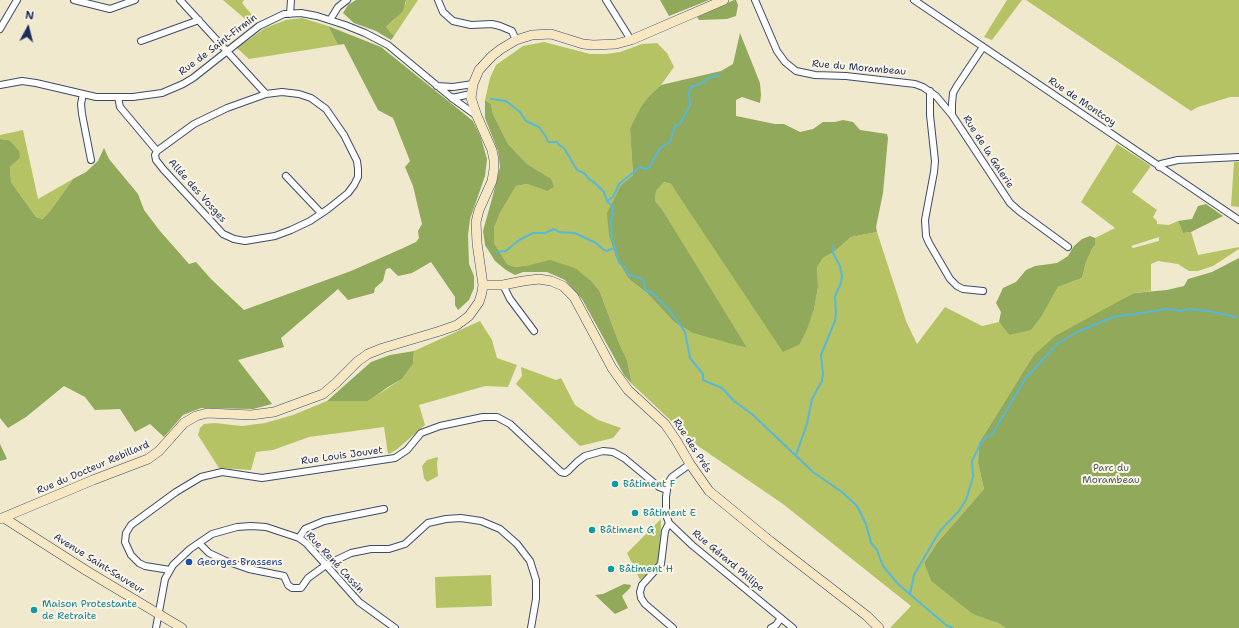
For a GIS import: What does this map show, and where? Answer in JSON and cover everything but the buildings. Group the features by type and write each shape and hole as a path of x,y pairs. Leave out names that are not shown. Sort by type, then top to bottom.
{"main road":[{"name":"Rue du Docteur Rebillard","path":"2,519 93,480 148,459 160,451 184,423 196,416 207,413 251,415 274,412 323,394 358,361 368,354 457,325 469,316 479,302 483,285 477,242 476,222 479,210 492,181 494,160 492,150 477,116 471,94 473,84 479,70 501,49 516,40 532,35 551,34 593,45 608,46 631,40 724,0"},
{"name":"Rue des Prés","path":"483,285 503,285 523,280 540,279 551,281 563,286 574,297 612,368 628,390 666,424 690,464 709,491 770,541 867,616 879,628"},
{"name":"Avenue Saint-Sauveur","path":"2,519 182,628"}],"street":[{"path":"0,29 16,0"},
{"path":"74,0 110,9 131,1"},
{"path":"180,0 266,94"},
{"path":"290,14 291,0"},
{"path":"330,20 338,7 347,0"},
{"path":"438,0 443,12 453,21 470,25 492,24 500,26 512,31 516,40"},
{"path":"606,0 624,26 631,40"},
{"name":"Rue du Morambeau","path":"755,0 777,51 785,62 796,71 815,75 846,76 915,84 930,91 936,96 952,115"},
{"name":"Rue de Montcoy","path":"914,0 1239,220"},
{"name":"Rue de Saint-Firmin","path":"0,85 22,81 96,97 132,97 162,93 193,78 227,50 271,19 301,13 330,20 365,33 388,45 452,98 477,116"},
{"path":"141,41 199,20"},
{"name":"Rue de la Galerie","path":"983,47 957,86 952,100 952,115 1010,203 1068,247"},
{"path":"437,86 453,87 473,84"},
{"path":"453,87 452,98 471,94"},
{"path":"930,91 930,115 935,161 925,220 926,236 950,279 957,286 963,289 983,291"},
{"name":"Allée des Vosges","path":"282,92 299,94 319,103 326,109 344,135 357,162 358,177 348,193 310,221 275,236 245,241 234,239 223,234 163,169 156,160 155,155 157,151 194,124 227,108 266,94 282,92"},
{"path":"83,94 81,104 82,114 91,160"},
{"name":"Allée des Vosges","path":"118,97 120,107 157,151"},
{"path":"1159,167 1161,164 1178,160 1239,157"},
{"path":"286,176 321,213"},
{"path":"503,285 510,298 534,331"},
{"name":"Rue Louis Jouvet","path":"170,570 145,566 139,563 132,555 125,542 126,533 131,525 176,492 201,477 222,472 262,478 394,458 407,450 421,433 440,426 483,417 497,418 510,424 561,472 565,473 585,456 603,451 613,452 624,458 658,488 667,490"},
{"path":"673,628 645,604 640,598 640,589 661,564 665,531 669,523 666,515 668,483 672,477 690,464"},
{"path":"298,538 305,530 324,521 384,510"},
{"path":"198,543 209,553 226,561 249,569 284,576 288,585 292,588 301,588 308,578 326,564 351,553 371,548 388,549 405,544 428,523 446,519 481,521 500,529 517,544 530,561 536,580 536,599 531,628"},
{"name":"Rue Gérard Philipe","path":"669,523 793,628"},
{"name":"Rue René Cassin","path":"156,628 165,579 173,565 198,543 212,534 237,527 266,527 298,538 306,543 358,602 395,628"},
{"path":"771,628 776,625 781,618"}],"green space":[{"path":"223,0 244,0 242,3 257,21 251,24"},
{"path":"356,0 406,0 403,11 386,27 394,36 391,40 376,31 354,23 343,13 348,5"},
{"path":"406,0 418,0 394,36 386,27 394,20 406,3"},
{"path":"660,0 709,0 669,16"},
{"path":"736,0 738,5 736,16 727,19 699,20 697,17"},
{"path":"1007,0 1022,0 992,40 984,37"},
{"path":"1026,0 1239,0 1239,97 1230,97 1198,107 1191,111"},
{"path":"302,18 328,26 338,45 249,59 237,48 265,28 286,20"},
{"path":"328,26 381,47 473,121 481,138 487,159 485,176 470,219 468,235 469,264 474,276 474,288 469,300 458,310 455,305 455,297 431,262 412,273 398,276 390,268 386,269 383,281 375,288 374,293 348,300 338,289 281,338 284,347 238,360 272,404 253,409 201,408 183,415 164,437 150,424 135,432 120,409 95,410 85,397 64,386 26,417 8,428 0,418 0,139 9,140 19,151 20,158 10,167 11,182 36,217 43,219 73,179 86,172 98,161 104,148 109,159 138,194 144,210 160,231 189,264 196,262 211,279 244,310 351,271 416,242 419,238 418,231 422,224 413,186 405,167 410,161 393,118 378,110 344,44 338,45"},
{"path":"740,33 760,83 761,95 760,103 742,97 736,100 736,116 775,124 784,124 800,132 813,129 823,122 843,120 853,122 860,130 887,134 888,138 883,193 876,227 877,232 851,237 835,251 823,258 817,267 818,287 814,310 807,329 800,344 783,352 671,184 664,182 656,191 655,201 662,209 747,348 693,333 673,321 648,294 629,279 616,257 609,235 607,213 621,185 633,175 630,128 641,107 649,96 661,85 721,71 733,64"},
{"path":"544,42 590,54 607,54 620,52 642,44 657,43 667,53 674,67 661,85 649,96 630,128 633,175 621,185 629,279 648,294 673,321 746,348 662,209 655,201 656,191 664,182 671,184 800,344 814,310 818,287 817,267 823,258 835,251 851,237 877,232 906,321 917,344 945,307 982,326 999,322 1009,335 1043,314 1058,287 1082,278 1086,262 1095,245 1095,238 1115,228 1081,202 1117,144 1151,166 1132,192 1157,210 1153,217 1157,221 1157,224 1169,225 1178,221 1183,233 1191,232 1198,255 1239,247 1239,249 1213,266 1198,271 1189,271 1178,264 1158,261 1151,264 1151,291 1134,293 1033,356 979,443 978,463 984,489 937,543 924,563 931,581 973,613 998,623 1006,628 890,628 911,606 783,504 698,446 632,384 627,360 600,292 530,265 515,267 507,264 494,243 494,228 500,213 516,186 527,184 547,191 538,171 527,164 508,144 493,114 491,104 485,100 490,78 496,65 523,46","holes":["1159,237 1159,241 1133,248 1131,246"]},
{"path":"485,100 491,104 493,114 508,144 527,164 551,179 554,187 547,191 527,184 516,186 500,213 494,228 494,243 507,264 515,267 550,260 575,268 591,281 600,292 627,360 632,384 624,375 582,299 565,280 547,272 523,272 515,275 495,261 485,245 483,231 500,167 498,151 485,118"},
{"path":"23,130 38,199 73,179 44,219 36,217 11,182 10,167 20,158 9,140 0,139 0,135"},
{"path":"1234,162 1239,162 1239,207 1231,206"},
{"path":"1206,204 1223,216 1191,232 1183,233 1178,221 1192,219 1198,206"},
{"path":"1090,236 1095,238 1095,245 1086,262 1082,278 1058,287 1043,314 1031,330 1009,335 999,322 1001,312 996,303 1003,288 1016,282 1026,270 1035,266 1057,263 1068,256 1074,246 1082,239"},
{"name":"Parc du Morambeau","path":"1239,258 1239,628 1006,628 998,623 973,614 931,581 924,563 937,543 984,489 978,463 979,443 1033,356 1055,336 1134,293 1167,290 1184,286 1188,279 1212,272"},
{"path":"480,321 492,340 497,358 517,365 508,387 485,386 419,405 425,425 396,450 388,454 384,427 309,437 273,450 256,452 251,470 219,468 198,435 200,428 204,424 215,423 242,426 265,423 293,415 327,401 368,401 402,379 413,364 414,351"},
{"path":"414,351 413,364 402,379 368,401 327,401 371,362 390,355"},
{"path":"521,367 556,380 561,378 575,405 598,420 621,428 613,438 580,446 516,384 522,376"},
{"path":"0,444 7,459 0,461"},
{"path":"438,457 438,476 427,482 424,478 422,466 427,460"},
{"path":"661,519 660,559 656,566 640,580 627,553"},
{"path":"491,575 492,606 436,608 435,577"},
{"path":"624,584 631,585 622,596 628,608 615,614 595,595 603,594"}],"waterway":[{"path":"607,201 613,197 619,184 640,167 645,169 649,168 660,148 670,142 675,126 680,124 690,105 689,93 691,87 702,83 710,77 720,75"},
{"path":"491,99 506,101 520,112 526,121 539,127 548,142 557,142 564,148 577,170 584,173 604,192 607,201 612,206 613,210 611,233 619,263 625,267 629,275 640,278 644,281 645,290 653,293 671,312 685,332 690,358 703,374 703,380 722,388 734,401 752,414 813,472 842,492 857,506 866,524 871,543 877,550 883,566 898,584 946,625 953,628"},
{"path":"496,252 506,251 519,240 533,233 545,233 554,229 559,232 575,233 596,243 607,251 614,248"},
{"path":"796,455 807,424 812,399 822,381 823,374 821,355 835,321 835,296 841,283 842,276 840,266 833,253 833,246"},
{"path":"910,594 914,575 939,532 959,511 966,500 973,477 972,461 982,441 993,433 1025,379 1057,344 1077,332 1113,317 1168,309 1180,311 1190,309 1208,311 1236,317"}],"place":[{"name":"Bâtiment F","path":"615,484"},
{"name":"Bâtiment E","path":"635,513"},
{"name":"Bâtiment G","path":"592,530"},
{"name":"Georges Brassens","path":"189,562"},
{"name":"Bâtiment H","path":"611,569"},
{"name":"Maison Protestante de Retraite","path":"34,610"}]}
